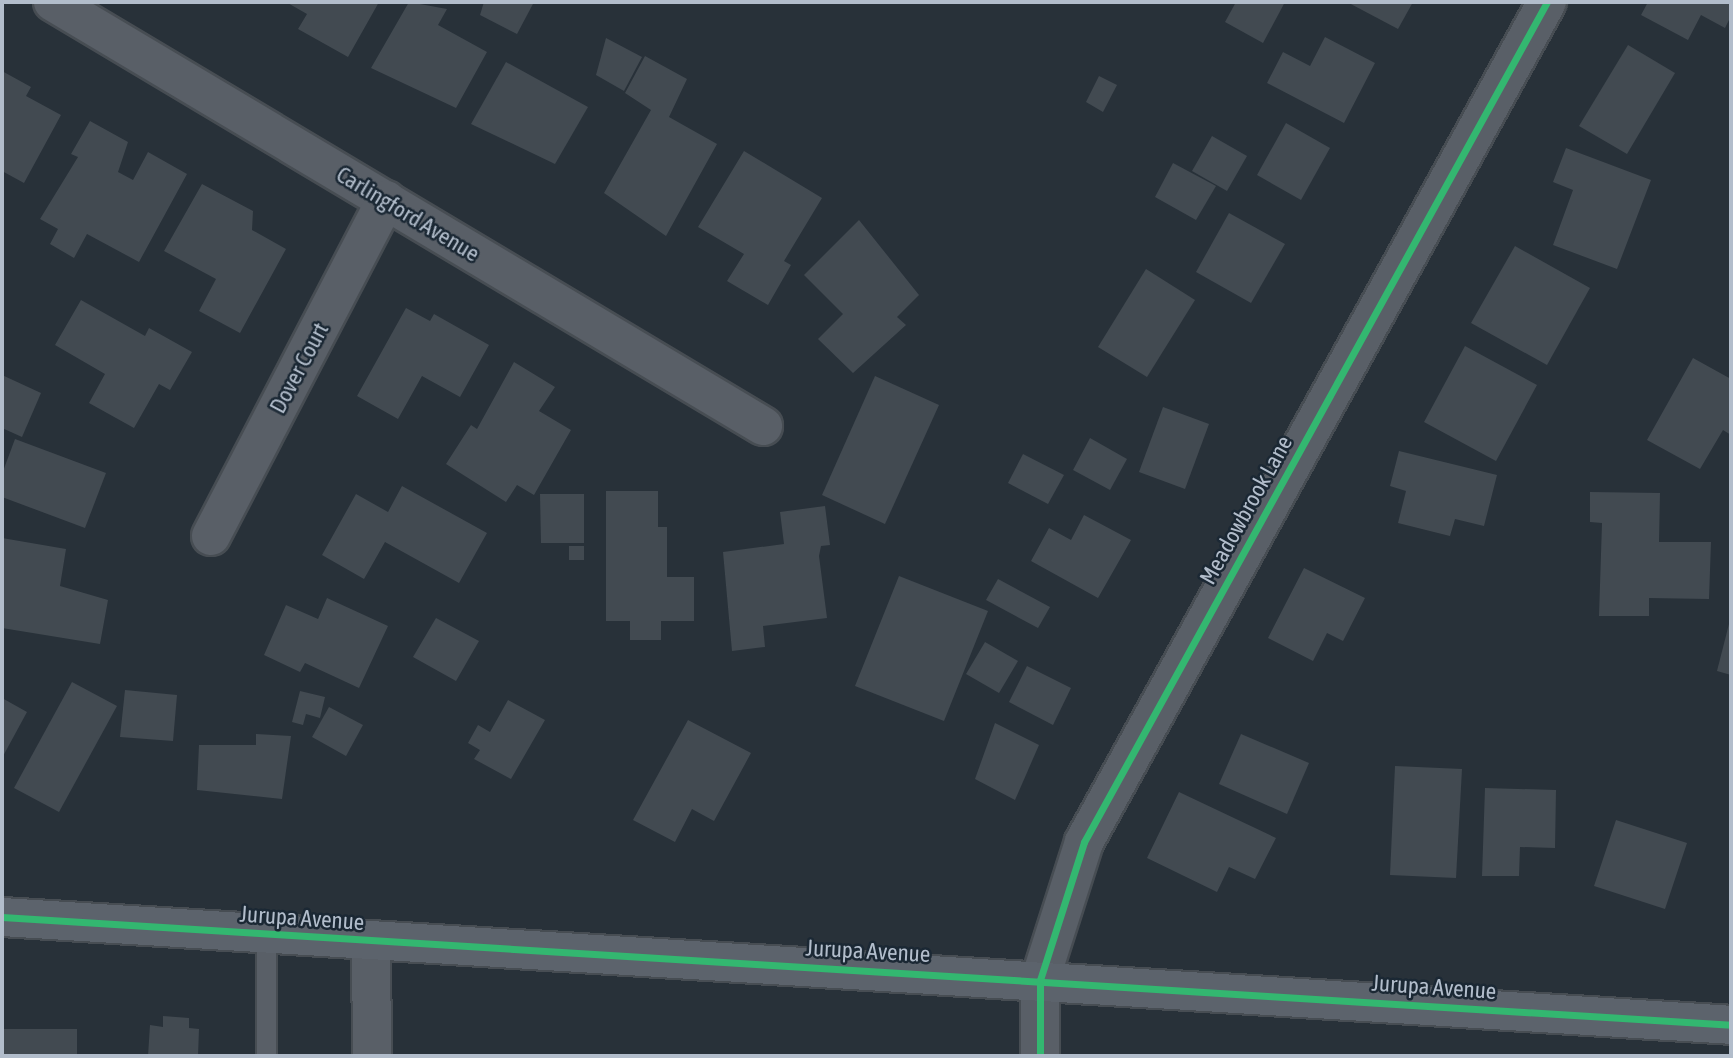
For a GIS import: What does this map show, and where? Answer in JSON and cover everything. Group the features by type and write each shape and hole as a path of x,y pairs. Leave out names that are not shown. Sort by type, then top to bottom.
{"main road":[{"name":"Jurupa Avenue","path":"2,917 371,943 1040,980 1731,1025"}],"street":[{"name":"Carlingford Avenue","path":"52,2 763,426"},
{"name":"Meadowbrook Lane","path":"1040,1056 1040,980 1084,842 1547,2"},
{"name":"Dover Court","path":"211,536 386,200"},
{"path":"371,943 372,1056"}],"lane":[{"path":"266,935 266,1056"}],"building":[{"path":"286,2 379,2 348,57 298,29 307,14"},
{"path":"409,2 447,9 438,25 487,52 456,108 371,68"},
{"path":"484,2 534,2 517,34 480,15"},
{"path":"1236,2 1285,2 1263,43 1225,22"},
{"path":"1347,2 1413,2 1398,29"},
{"path":"1648,2 1731,2 1731,16 1725,28 1701,15 1688,40 1641,15"},
{"path":"1325,37 1375,63 1344,123 1267,83 1283,52 1310,66"},
{"path":"606,38 642,57 624,91 596,75"},
{"path":"1628,45 1675,73 1627,154 1579,126"},
{"path":"645,56 687,79 669,117 717,144 666,236 604,193 651,110 625,93"},
{"path":"506,62 588,107 555,164 471,124"},
{"path":"2,71 31,87 26,96 61,115 24,183 2,171"},
{"path":"1099,76 1117,85 1103,112 1086,102"},
{"path":"90,121 128,142 118,172 133,180 148,152 187,174 139,262 87,234 74,258 50,244 58,229 40,219 78,157 71,154"},
{"path":"1286,123 1330,148 1301,200 1257,175"},
{"path":"1212,136 1247,156 1227,191 1192,171"},
{"path":"1566,148 1651,180 1617,269 1553,245 1573,190 1553,182"},
{"path":"744,151 822,198 784,261 791,265 768,305 727,281 744,254 698,227"},
{"path":"1173,163 1216,186 1196,220 1155,197"},
{"path":"202,184 253,211 252,230 286,249 240,333 199,311 216,279 164,251"},
{"path":"1229,213 1285,244 1251,303 1196,272"},
{"path":"859,220 919,295 897,317 906,325 853,373 818,339 843,314 804,275"},
{"path":"1515,246 1590,288 1547,365 1471,323"},
{"path":"1146,269 1195,300 1147,377 1098,347"},
{"path":"81,300 145,336 149,328 192,352 170,390 159,384 134,428 89,403 105,374 55,345"},
{"path":"406,308 430,321 434,314 489,345 460,397 422,376 398,419 357,396"},
{"path":"1465,346 1537,385 1496,461 1424,422"},
{"path":"1693,358 1731,379 1731,435 1723,430 1700,469 1647,440"},
{"path":"514,362 555,387 539,411 571,430 534,495 517,485 506,502 446,464 471,425 477,429"},
{"path":"2,375 41,393 22,437 2,428"},
{"path":"875,376 939,405 885,524 822,495"},
{"path":"1163,407 1209,424 1185,489 1139,472"},
{"path":"1090,438 1127,459 1110,490 1073,470"},
{"path":"15,439 106,473 85,528 2,497 2,474"},
{"path":"1399,451 1497,475 1484,526 1455,519 1450,536 1398,523 1406,491 1390,486"},
{"path":"1023,454 1064,475 1048,504 1008,483"},
{"path":"402,486 487,533 459,583 385,542 364,579 322,555 356,494 388,512"},
{"path":"606,491 658,491 658,527 667,527 667,577 694,577 694,621 661,621 661,640 630,640 630,621 606,621"},
{"path":"1590,492 1660,493 1659,542 1711,542 1709,599 1649,598 1649,616 1599,616 1602,523 1590,522"},
{"path":"540,494 584,494 584,543 541,543"},
{"path":"825,506 830,545 821,546 819,556 827,618 763,626 765,647 732,651 723,552 784,544 780,512"},
{"path":"1084,515 1131,540 1098,598 1031,561 1049,528 1071,540"},
{"path":"2,538 66,549 60,586 108,600 100,644 2,628"},
{"path":"569,546 584,546 584,560 569,560"},
{"path":"1304,568 1365,598 1343,641 1327,633 1313,661 1268,638"},
{"path":"899,576 988,611 944,721 855,686"},
{"path":"998,579 1050,607 1038,628 986,600"},
{"path":"327,598 388,626 359,688 305,663 300,672 264,655 286,605 318,619"},
{"path":"436,618 479,641 456,681 413,657"},
{"path":"1731,621 1731,675 1717,671"},
{"path":"985,642 1018,661 999,693 966,674"},
{"path":"1027,666 1071,688 1053,725 1009,702"},
{"path":"72,682 117,706 59,812 14,788"},
{"path":"125,690 177,695 173,741 120,737"},
{"path":"300,691 325,697 320,718 306,714 303,725 292,722"},
{"path":"2,698 27,712 2,758"},
{"path":"508,700 545,720 511,779 474,759 480,750 468,743 478,725 490,732"},
{"path":"329,707 363,725 346,756 312,737"},
{"path":"688,720 751,753 714,821 692,809 675,842 633,820"},
{"path":"995,723 1039,745 1015,800 975,779"},
{"path":"256,734 291,736 282,799 197,790 199,745 256,745"},
{"path":"1241,734 1309,763 1287,814 1219,784"},
{"path":"1395,766 1462,769 1456,878 1390,875"},
{"path":"1485,788 1556,790 1555,848 1520,847 1519,876 1482,876"},
{"path":"1179,792 1276,838 1255,879 1229,867 1217,892 1147,858"},
{"path":"1616,820 1687,843 1665,909 1594,886"},
{"path":"163,1016 189,1018 189,1028 199,1029 198,1056 148,1056 150,1025 163,1027"},
{"path":"2,1029 77,1029 77,1056 2,1056"}],"cycle path":[{"path":"1040,1056 1040,980 1084,842 1547,2"},
{"path":"2,917 1731,1025"}]}
